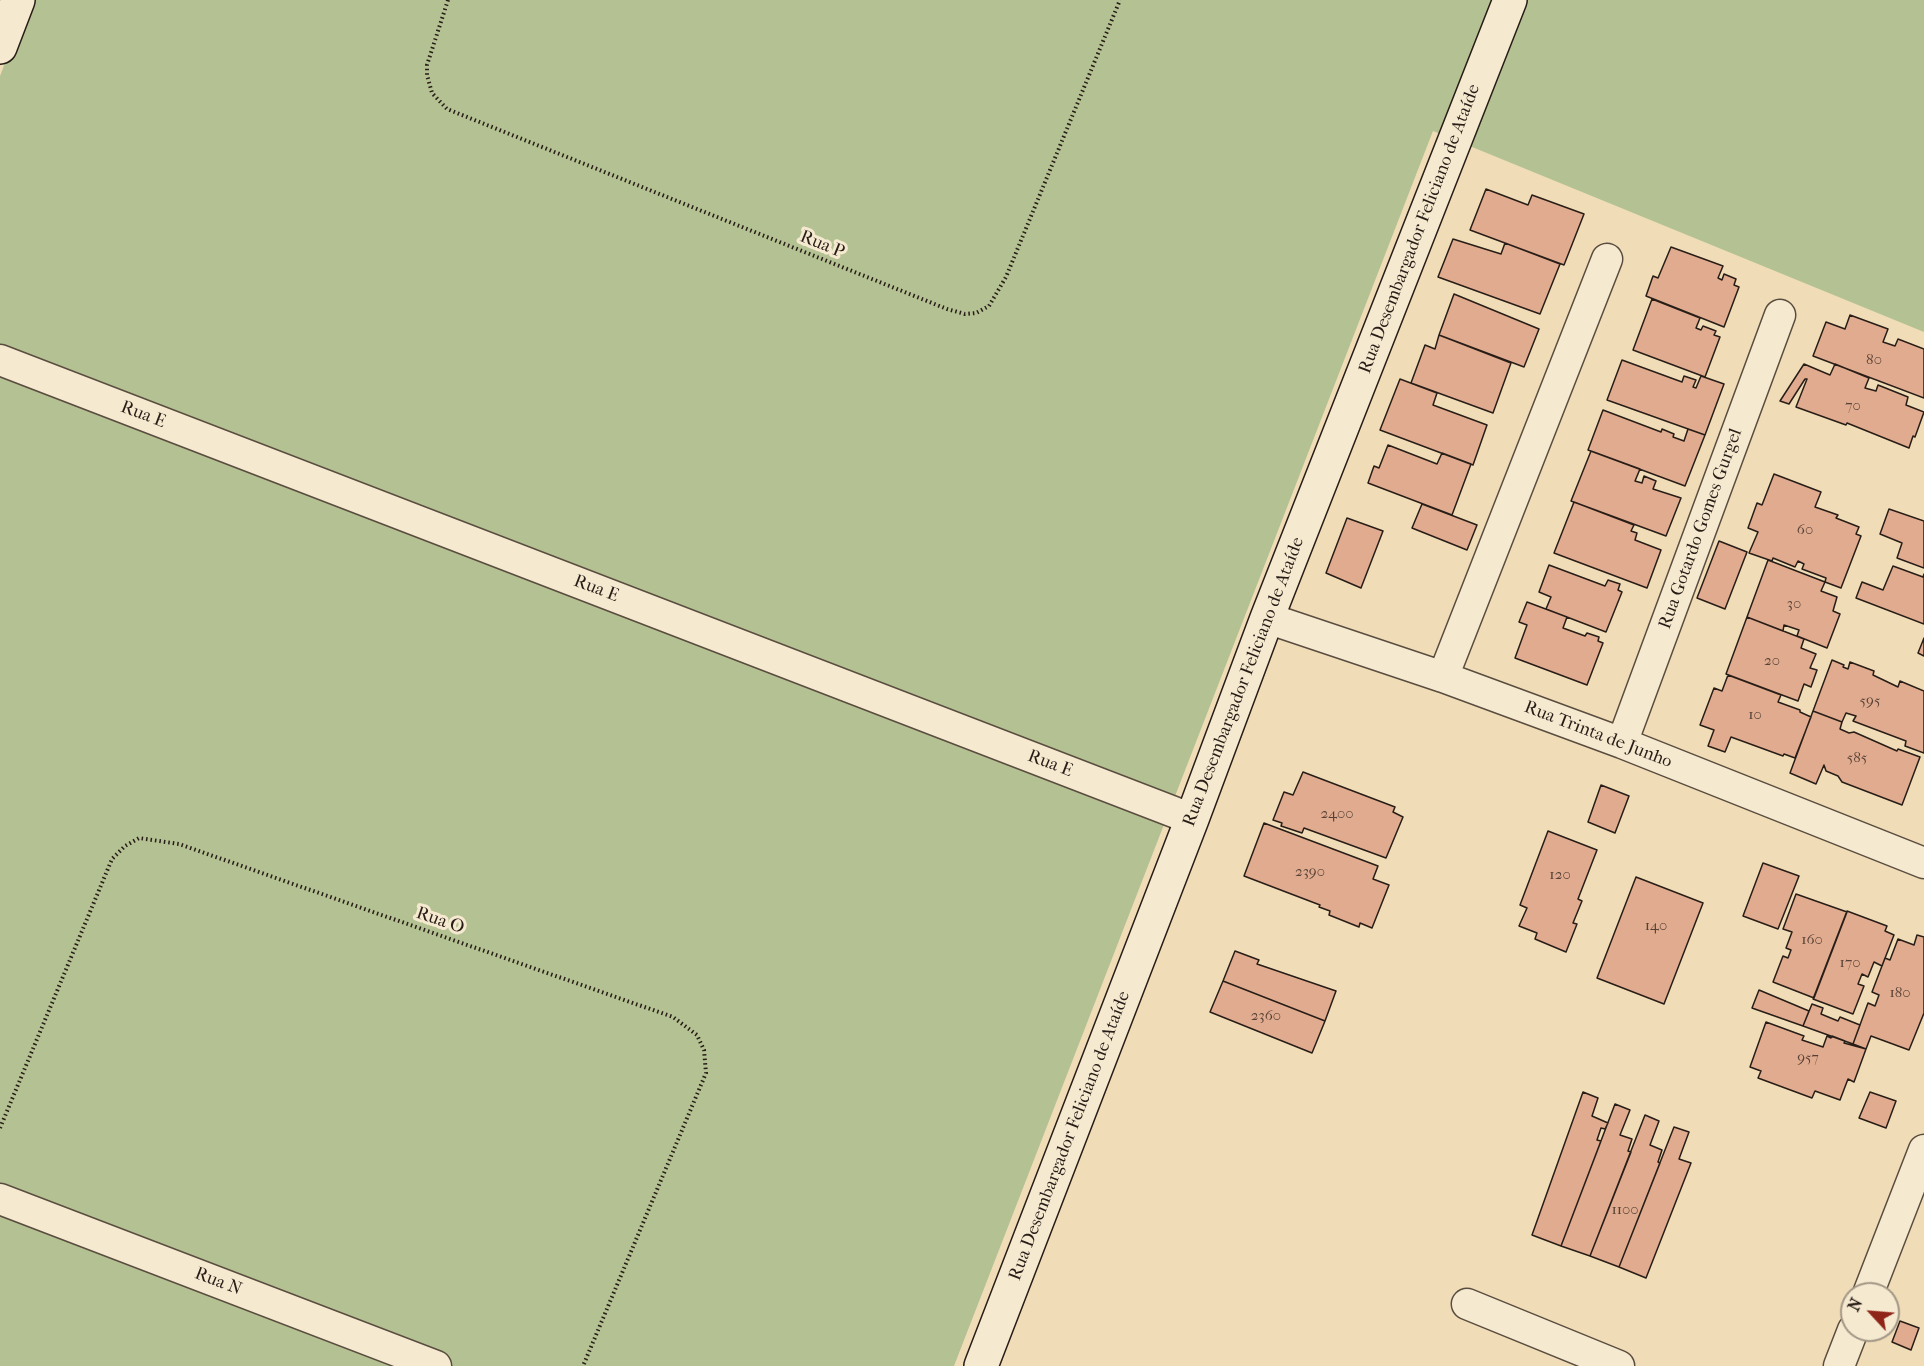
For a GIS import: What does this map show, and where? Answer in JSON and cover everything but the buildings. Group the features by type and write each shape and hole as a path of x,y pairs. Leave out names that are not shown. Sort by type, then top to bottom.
{"street":[{"path":"0,47 18,0"},
{"name":"Rua Desembargador Feliciano de Ataíde","path":"981,1366 1267,618 1510,0"},
{"path":"1443,677 1607,259"},
{"name":"Rua Gotardo Gomes Gurgel","path":"1622,744 1780,315"},
{"name":"Rua E","path":"0,360 1192,819"},
{"name":"Rua Trinta de Junho","path":"1267,618 1443,677 1622,744 1924,863"},
{"path":"1873,1282 1924,1150"},
{"name":"Rua N","path":"0,1198 436,1366"},
{"path":"1467,1304 1619,1366"},
{"path":"1839,1366 1848,1342"}],"path":[{"name":"Rua P","path":"448,0 427,65 432,93 447,109 947,309 965,314 976,313 989,306 1006,277 1120,0"},
{"name":"Rua O","path":"0,1128 112,859 125,846 139,838 179,844 673,1017 697,1035 704,1050 706,1073 583,1366"}],"green space":[{"path":"29,0 1924,0 1924,332 1433,131 954,1366 0,1366 0,76"}]}
